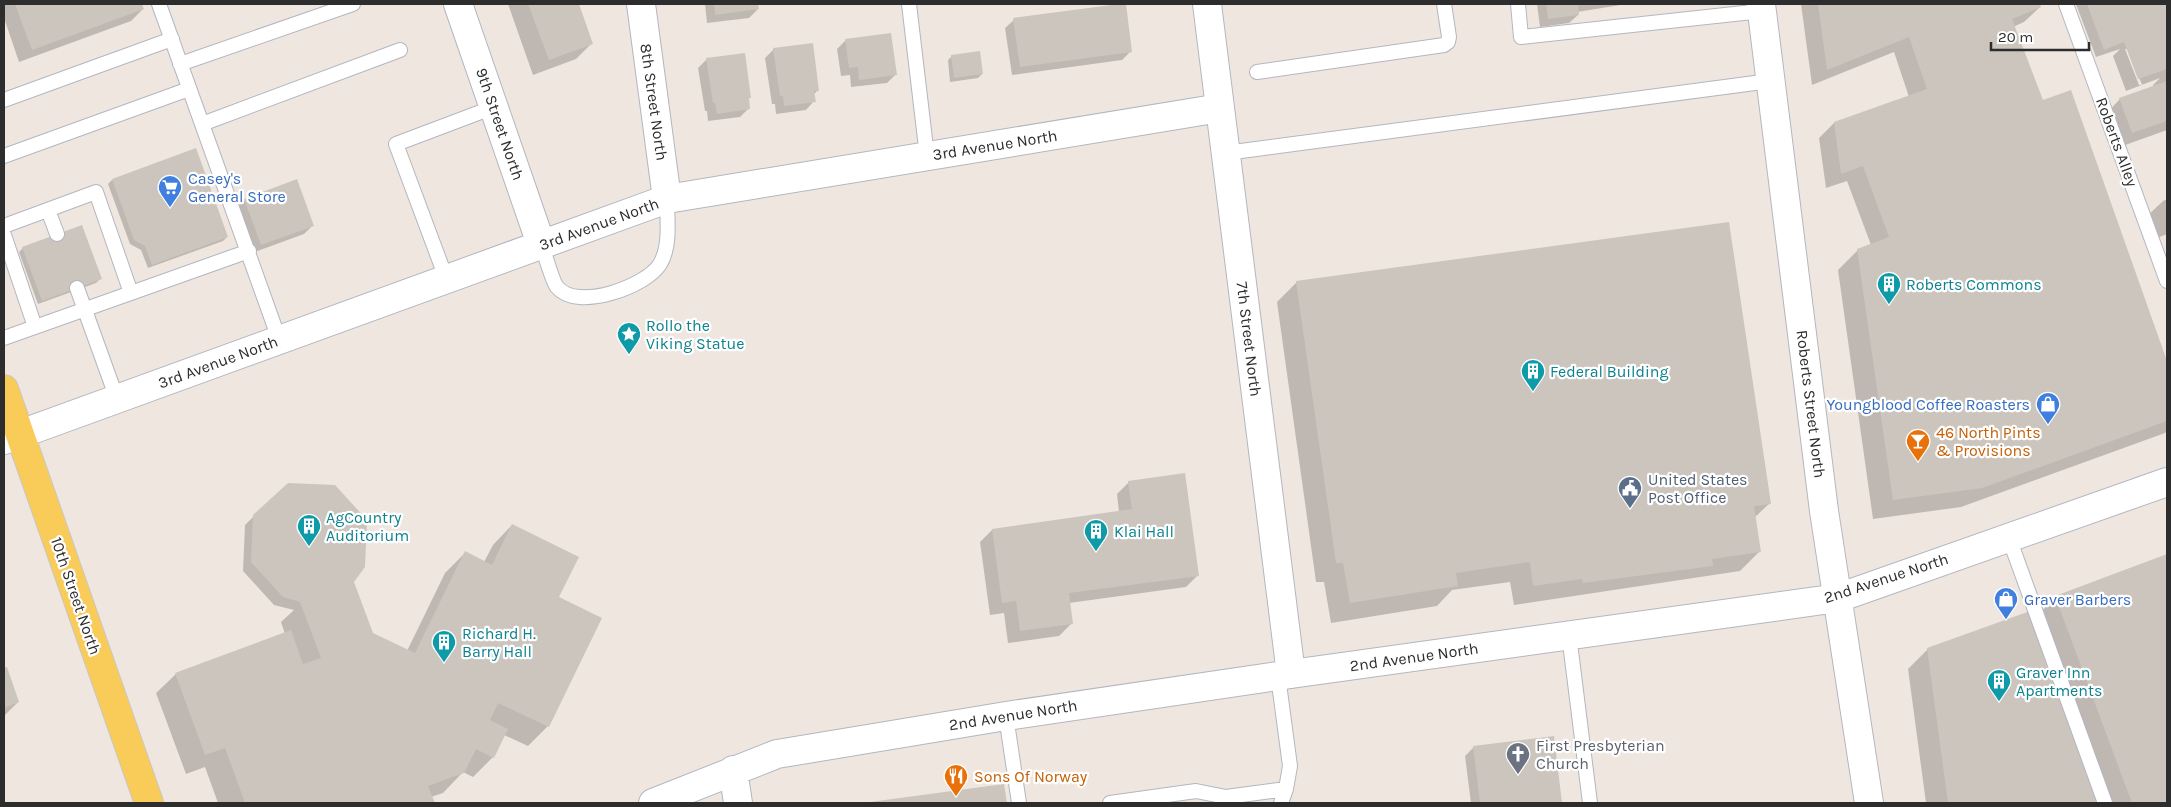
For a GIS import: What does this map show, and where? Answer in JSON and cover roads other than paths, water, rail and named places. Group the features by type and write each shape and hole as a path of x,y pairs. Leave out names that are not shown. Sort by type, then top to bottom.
{"main road":[{"name":"10th Street North","path":"4,389 12,437 149,803"}],"street":[{"name":"9th Street North","path":"458,4 541,244"},
{"name":"8th Street North","path":"641,4 667,199"},
{"name":"7th Street North","path":"1207,4 1226,154 1284,675"},
{"name":"Roberts Street North","path":"1761,7 1824,511 1869,803"},
{"name":"3rd Avenue North","path":"12,437 667,199 1220,108"},
{"name":"2nd Avenue North","path":"653,803 777,754 1006,716 1284,675 1838,598 2167,482"},
{"path":"733,770 738,803"}],"lane":[{"path":"159,4 279,339"},
{"path":"180,64 353,4"},
{"path":"909,4 927,156"},
{"path":"1257,72 1444,45 1448,42 1449,37 1444,4"},
{"path":"1518,4 1521,37 1761,7"},
{"name":"Roberts Alley","path":"2066,4 2167,281"},
{"path":"4,100 172,39"},
{"path":"202,124 400,50"},
{"path":"1226,154 1770,81"},
{"path":"4,156 190,89"},
{"path":"446,278 396,144 494,107"},
{"path":"4,226 96,192 131,293"},
{"path":"541,244 557,287 570,296 587,298 605,295 629,287 646,277 660,264 666,248 667,199"},
{"path":"48,210 57,234"},
{"path":"4,235 35,327"},
{"path":"4,338 249,251"},
{"path":"77,288 117,399"},
{"path":"2009,538 2105,803"},
{"path":"1569,635 1590,803"},
{"path":"1281,803 1286,789 1290,766 1284,675"},
{"path":"1006,716 1019,803"},
{"path":"1110,803 1147,801 1196,791 1226,797 1286,789"}],"place":[{"name":"Casey's General Store","path":"170,208"},
{"name":"Roberts Commons","path":"1889,305"},
{"name":"Rollo the Viking Statue","path":"629,355"},
{"name":"Federal Building","path":"1533,392"},
{"name":"Youngblood Coffee Roasters","path":"2048,425"},
{"name":"46 North Pints & Provisions","path":"1918,462"},
{"name":"United States Post Office","path":"1630,509"},
{"name":"AgCountry Auditorium","path":"309,547"},
{"name":"Klai Hall","path":"1096,552"},
{"name":"Graver Barbers","path":"2006,620"},
{"name":"Richard H. Barry Hall","path":"444,663"},
{"name":"Graver Inn Apartments","path":"1999,702"},
{"name":"First Presbyterian Church","path":"1518,775"},
{"name":"Sons Of Norway","path":"956,797"}]}
